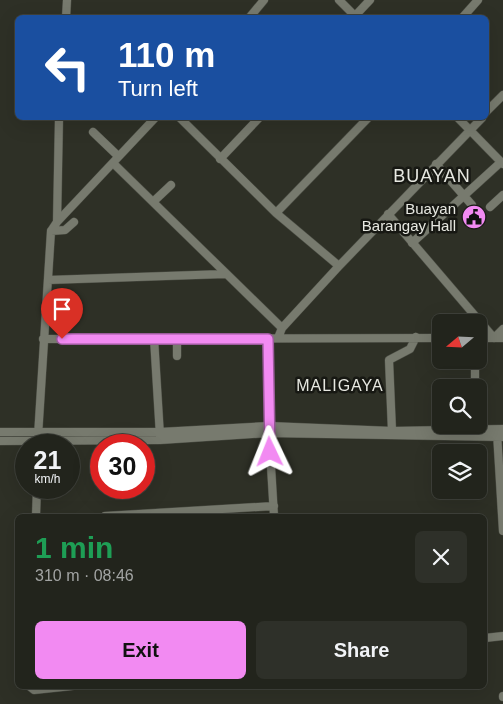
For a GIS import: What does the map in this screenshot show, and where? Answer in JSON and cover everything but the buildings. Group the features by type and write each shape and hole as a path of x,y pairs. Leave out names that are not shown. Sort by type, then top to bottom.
{"street":[{"path":"66,15 67,0"},
{"path":"252,15 264,0"},
{"path":"339,0 353,15"},
{"path":"357,15 370,0"},
{"path":"465,15 478,0"},
{"path":"489,109 503,95"},
{"path":"57,222 59,120"},
{"path":"38,432 50,230 153,120"},
{"path":"182,120 276,213 339,266"},
{"path":"220,159 257,120"},
{"path":"276,213 366,120"},
{"path":"412,243 502,163 460,120"},
{"path":"278,338 282,328 339,266 480,120"},
{"path":"94,132 118,156"},
{"path":"113,163 282,328"},
{"path":"436,164 472,205"},
{"path":"153,202 170,185"},
{"path":"490,206 503,196"},
{"path":"388,214 494,338"},
{"path":"50,230 65,230 74,222"},
{"path":"48,280 225,274"},
{"path":"494,338 503,329"},
{"path":"154,338 160,436"},
{"path":"177,338 177,356"},
{"path":"392,430 389,360 410,349 416,338"},
{"path":"43,339 432,338"},
{"path":"488,338 503,338"},
{"path":"268,339 269,429 274,514"},
{"path":"269,429 432,430"},
{"path":"80,441 269,429 432,430"},
{"path":"487,431 500,433 503,530"},
{"path":"0,432 160,436"},
{"path":"0,441 15,442"},
{"path":"36,514 37,499"},
{"path":"139,514 274,506"},
{"path":"487,638 503,636"}],"place":[{"name":"Buayan Barangay Hall","path":"474,217"}],"district":[{"name":"BUAYAN","path":"432,176"},
{"name":"MALIGAYA","path":"340,385"}],"route":[{"path":"62,339 268,339 270,452"}]}
